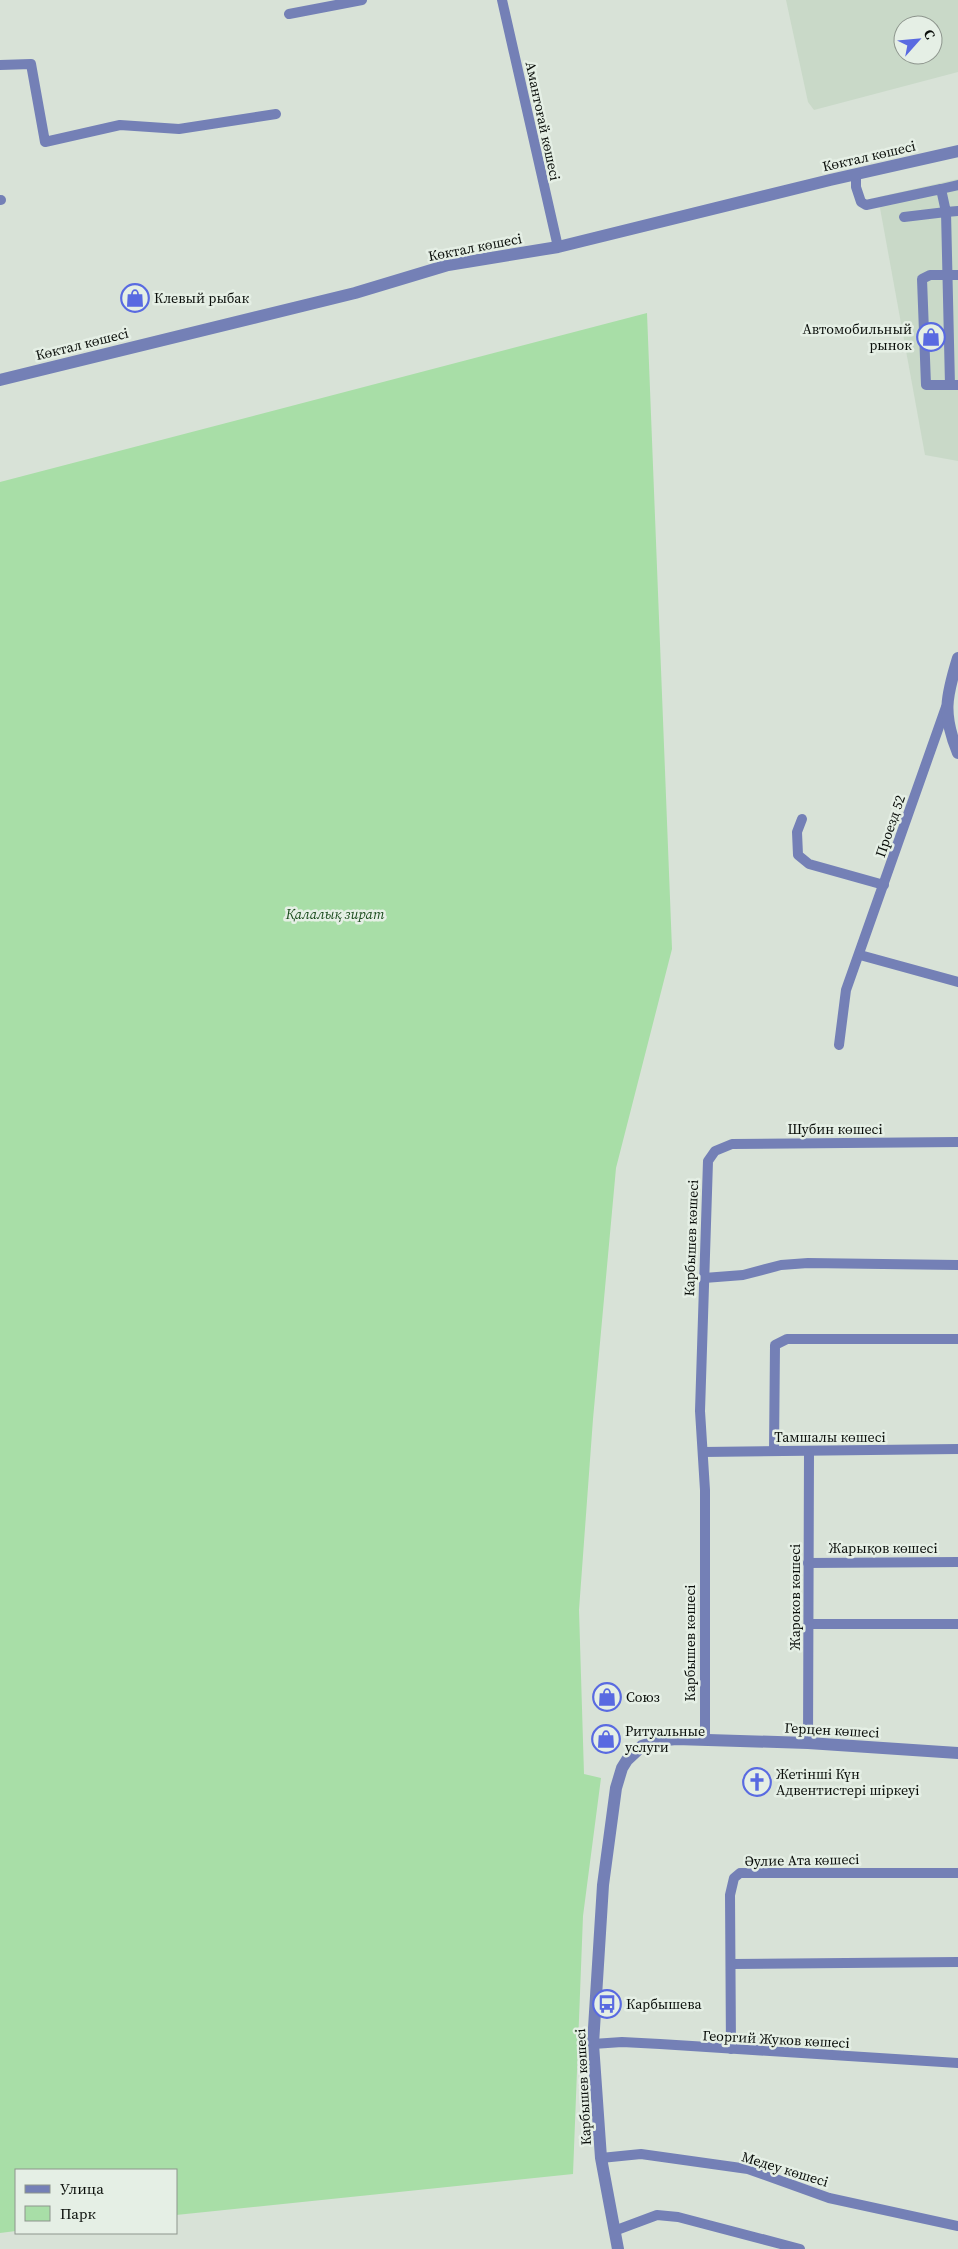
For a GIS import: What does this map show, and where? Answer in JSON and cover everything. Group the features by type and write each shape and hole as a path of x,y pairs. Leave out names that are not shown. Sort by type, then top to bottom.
{"street":[{"path":"289,14 362,0"},
{"name":"Амантоғай көшесі","path":"502,0 558,247"},
{"path":"0,65 30,64 45,142 120,125 179,129 276,114"},
{"name":"Көктал көшесі","path":"0,380 354,293 448,265 558,247 958,151"},
{"path":"856,174 856,187 861,202 866,205 958,185"},
{"path":"940,189 946,212 947,275 954,385 926,385 924,277 947,275 958,274"},
{"path":"904,217 958,211"},
{"path":"958,658 946,707 952,738 958,753"},
{"name":"Проезд 52","path":"839,1045 846,990 860,955 946,707"},
{"path":"802,820 797,832 798,855 809,864 884,885"},
{"path":"860,955 958,982"},
{"name":"Шубин көшесі","path":"715,1151 732,1144 958,1142"},
{"name":"Карбышев көшесі","path":"618,2249 601,2158 593,2044 603,1884 616,1788 622,1768 627,1760 642,1746 658,1741 705,1739 703,1452 700,1411 708,1161 715,1151"},
{"path":"704,1278 743,1276 781,1265 808,1262 958,1265"},
{"path":"774,1451 775,1345 787,1339 958,1339"},
{"name":"Тамшалы көшесі","path":"703,1452 958,1449"},
{"name":"Жароков көшесі","path":"808,1743 810,1624 808,1563 809,1452"},
{"name":"Жарықов көшесі","path":"808,1563 958,1562"},
{"path":"810,1624 958,1624"},
{"name":"Герцен көшесі","path":"705,1739 808,1743 958,1753"},
{"name":"Әулие Ата көшесі","path":"731,2050 730,1894 734,1878 740,1873 958,1873"},
{"path":"731,1964 958,1962"},
{"name":"Георгий Жуков көшесі","path":"593,2044 622,2042 958,2063"},
{"name":"Медеу көшесі","path":"601,2158 641,2154 748,2170 829,2198 958,2226"},
{"path":"614,2231 657,2215 678,2217 800,2249"}],"shaded area":[{"path":"786,0 958,0 958,72 814,110 808,102"},
{"name":"Автомобильный рынок","path":"958,179 958,461 925,455 878,197"}],"green space":[{"name":"Қалалық зират","path":"647,313 672,949 616,1168 593,1419 579,1610 584,1774 601,1778 583,1916 573,2174 178,2215 178,2169 15,2169 15,2231 0,2233 0,482"}],"place":[{"name":"Клевый рыбак","path":"135,298"},
{"name":"Автомобильный рынок","path":"931,337"},
{"name":"Союз","path":"607,1697"},
{"name":"Ритуальные услуги","path":"606,1739"},
{"name":"Жетінші Күн Адвентистері шіркеуі","path":"757,1782"},
{"name":"Карбышева","path":"607,2004"}]}
